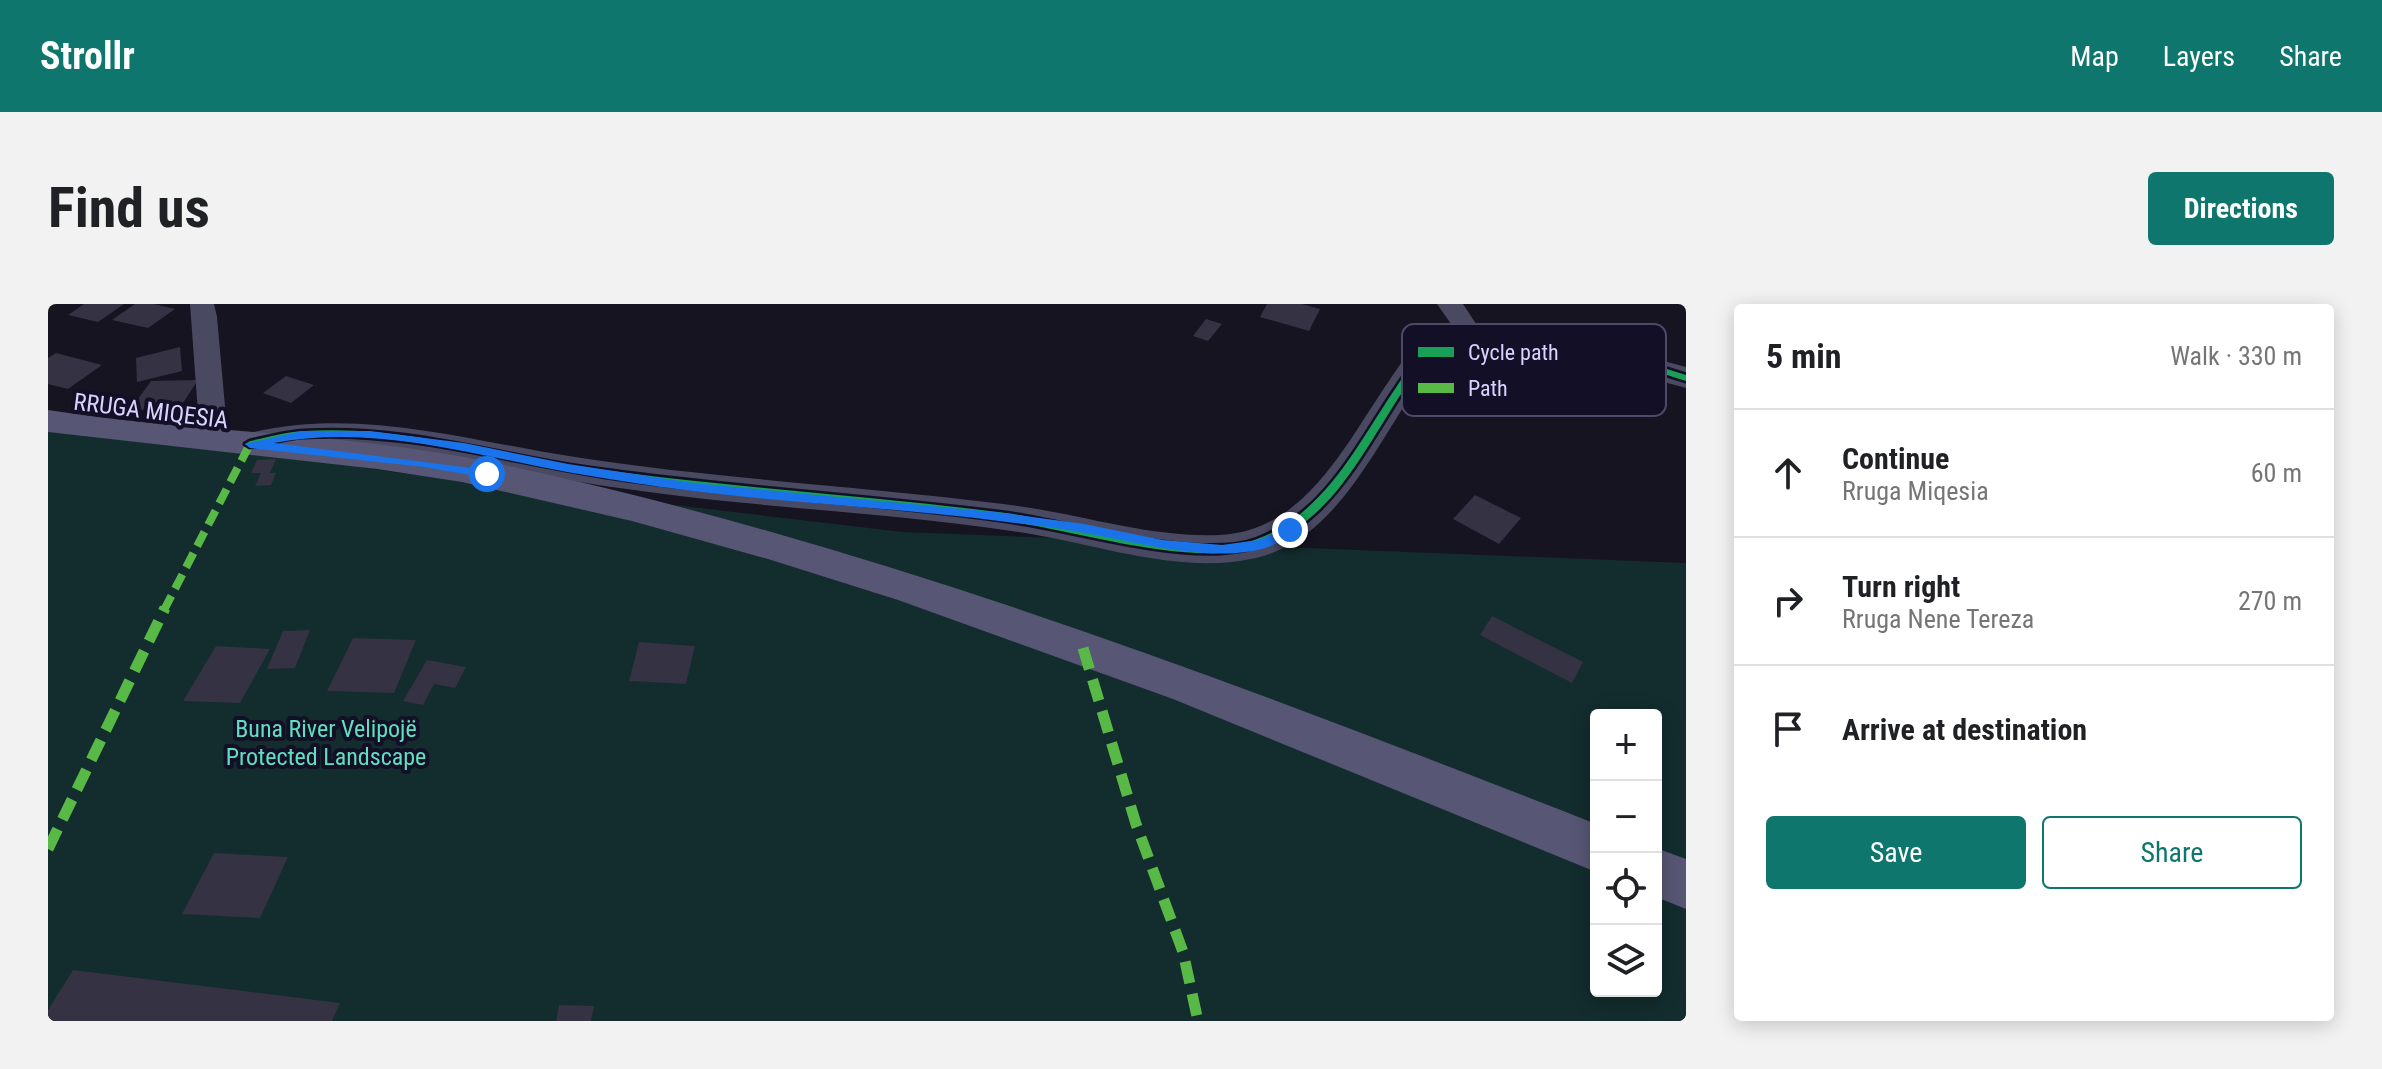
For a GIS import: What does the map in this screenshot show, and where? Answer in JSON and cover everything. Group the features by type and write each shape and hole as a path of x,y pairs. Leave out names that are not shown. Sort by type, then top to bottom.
{"main road":[{"name":"RRUGA MIQESIA","path":"48,421 487,474 631,505 708,526 932,596 1083,648 1382,761 1590,846"},
{"path":"1662,874 1686,884"}],"street":[{"path":"202,304 214,440"},
{"path":"1449,304 1457,311 1462,324"},
{"path":"1666,372 1686,378"},
{"path":"250,444 302,434 370,434 693,487 1004,517 1084,528 1163,545 1222,549 1260,544 1290,530 1316,511 1337,485 1402,386"}],"green space":[{"name":"Buna River Velipojë Protected Landscape","path":"48,420 394,472 903,532 1686,563 1686,1021 48,1021"}],"building":[{"path":"84,304 124,304 98,322 68,315"},
{"path":"135,304 175,309 148,328 112,320"},
{"path":"1267,304 1302,304 1320,309 1309,331 1260,317"},
{"path":"1206,319 1222,324 1208,341 1193,336"},
{"path":"180,347 182,371 137,382 136,358"},
{"path":"56,353 102,365 68,389 48,384 48,358"},
{"path":"286,376 314,385 291,403 263,393"},
{"path":"198,380 179,409 130,410 151,381"},
{"path":"276,459 270,473 276,473 271,485 255,486 261,473 251,473 257,460"},
{"path":"1475,495 1521,518 1499,544 1453,519"},
{"path":"1492,616 1583,662 1572,683 1480,635"},
{"path":"310,630 295,668 267,669 283,631"},
{"path":"353,638 416,640 394,693 327,691"},
{"path":"639,642 695,646 686,684 629,681"},
{"path":"216,646 270,649 240,703 183,701"},
{"path":"427,660 466,667 455,688 434,684 423,705 403,701"},
{"path":"214,853 288,857 260,918 182,914"},
{"path":"73,970 340,1003 332,1021 48,1021 48,1010"},
{"path":"559,1005 594,1006 591,1021 556,1021"}],"marked path":[{"path":"48,849 191,554 250,444"},
{"path":"1083,648 1136,824 1183,952 1198,1021"}],"cycle path":[{"path":"1666,372 1686,378"},
{"path":"250,444 304,434 372,434 627,477 1005,517 1140,541 1220,549 1255,545 1284,532 1310,514 1352,464 1402,387"}],"route":[{"path":"487,474 250,444 302,434 370,434 693,487 1004,517 1084,528 1163,545 1222,549 1260,544 1290,530"}]}
